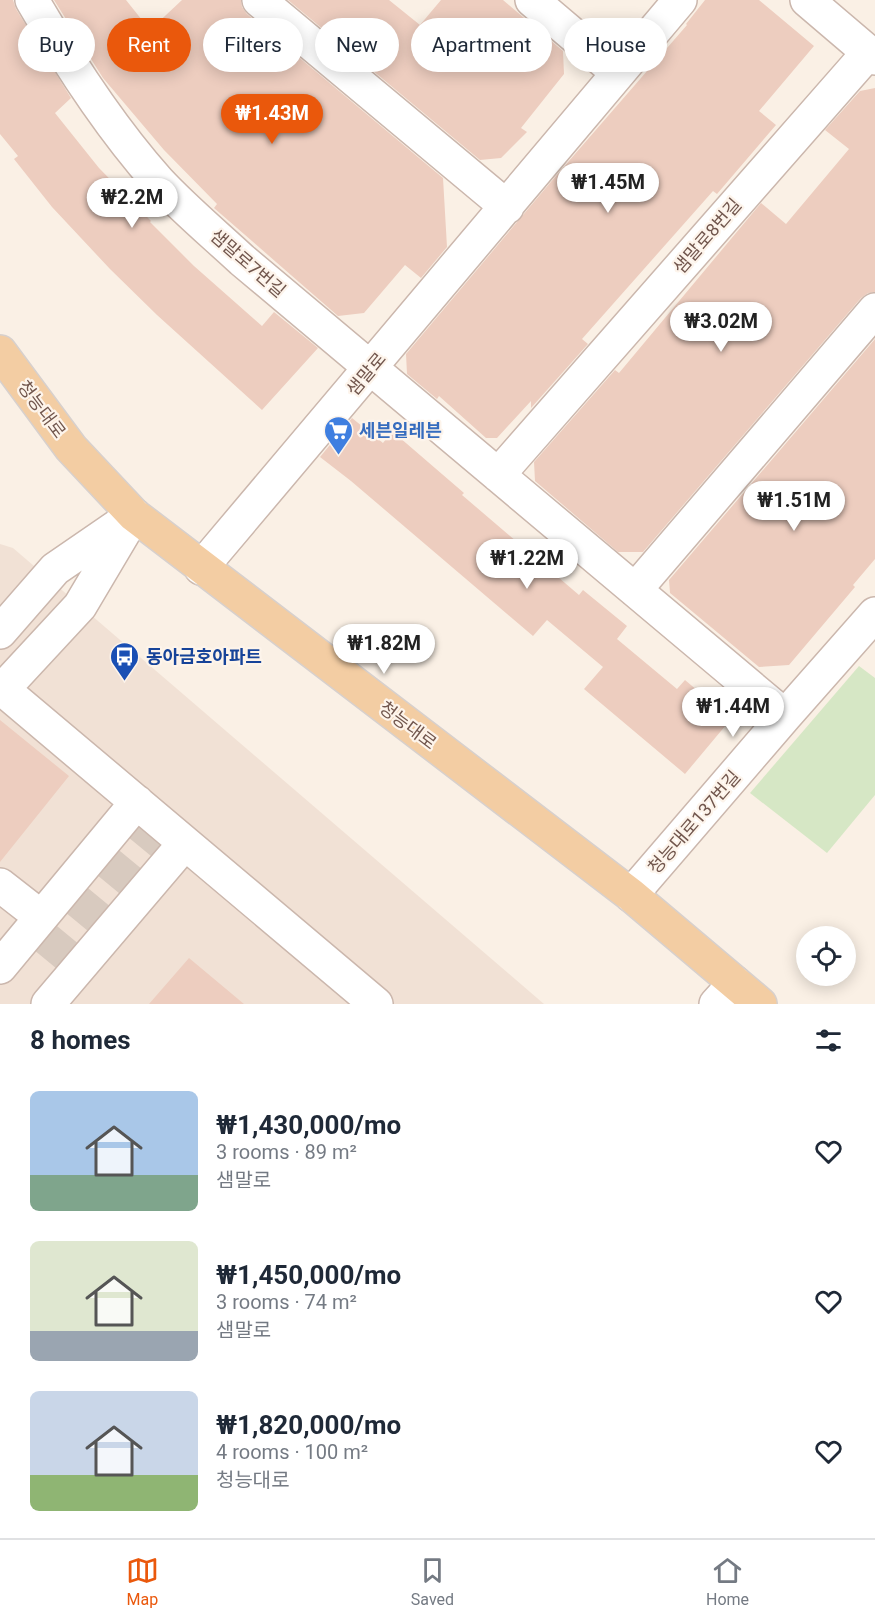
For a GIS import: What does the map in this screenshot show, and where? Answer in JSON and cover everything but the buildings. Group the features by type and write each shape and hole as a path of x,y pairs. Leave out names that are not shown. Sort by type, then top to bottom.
{"main road":[{"name":"청능대로","path":"0,352 71,448 134,515 631,896 726,993 760,1004"}],"street":[{"name":"샘말로7번길","path":"32,0 56,42 110,122 159,182 242,260 372,367"},
{"path":"259,0 507,207"},
{"path":"532,0 618,73"},
{"name":"샘말로","path":"201,567 680,0"},
{"path":"807,0 872,55"},
{"name":"샘말로8번길","path":"498,474 872,55"},
{"path":"634,590 875,310"},
{"path":"372,367 785,716"},
{"path":"0,632 55,569 134,515"},
{"path":"134,515 80,606 1,688 185,843 363,1000"},
{"name":"청능대로137번길","path":"631,896 875,614"},
{"path":"0,967 137,802"},
{"path":"48,1004 185,843"},
{"path":"0,885 41,917"}],"shaded area":[{"path":"0,544 13,548 544,1004 0,1004"}],"green space":[{"path":"859,666 875,678 875,795 827,853 750,793"}],"tunnel":[{"path":"45,959 159,821"}],"place":[{"name":"세븐일레븐","path":"338,456"},
{"name":"동아금호아파트","path":"125,682"}]}
